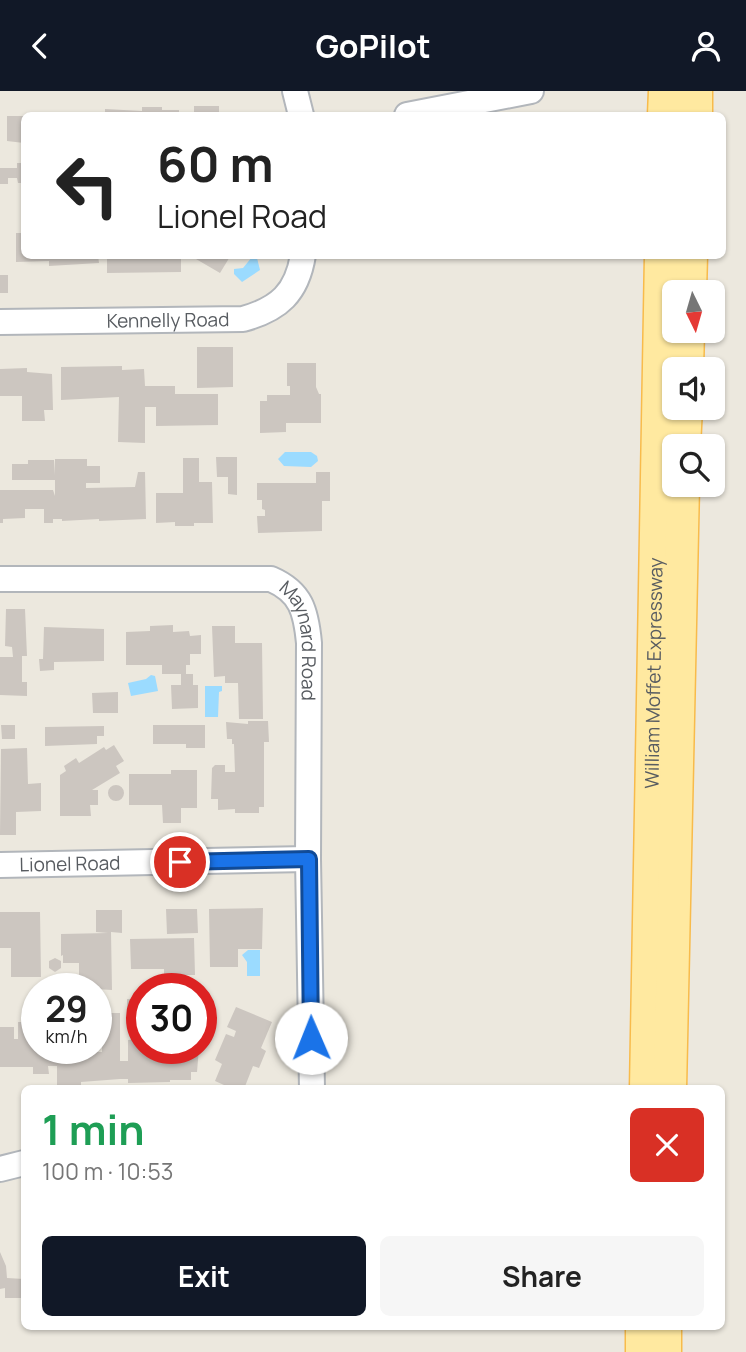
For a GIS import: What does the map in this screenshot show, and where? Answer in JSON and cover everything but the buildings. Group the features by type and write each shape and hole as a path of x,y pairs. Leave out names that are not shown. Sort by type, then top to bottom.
{"main road":[{"path":"664,91 664,112"},
{"path":"696,91 696,112"},
{"name":"William Moffet Expressway","path":"646,1085 661,259"},
{"path":"690,280 691,259"},
{"name":"William Moffet Expressway","path":"670,1085 683,497"},
{"path":"642,1330 642,1352"},
{"path":"665,1330 665,1352"}],"street":[{"path":"295,91 300,112"},
{"path":"422,112 531,91"},
{"name":"Kennelly Road","path":"0,322 243,319 260,314 282,300 297,281 302,259"},
{"name":"Maynard Road","path":"0,579 271,579 295,594 307,623 309,643 312,1085"},
{"name":"Lionel Road","path":"0,865 309,859"},
{"path":"0,1169 21,1164"}],"water":[{"path":"250,259 257,259 260,270 242,282 234,274 234,269 243,268"},
{"path":"285,452 311,452 317,456 318,461 311,467 284,466 278,459"},
{"path":"151,675 155,676 158,691 131,696 128,683 146,679"},
{"path":"205,686 222,686 222,691 219,692 218,717 205,717"},
{"path":"248,950 260,950 260,976 247,976 247,962 242,955"}],"route":[{"path":"180,862 309,859 311,1038"}]}
